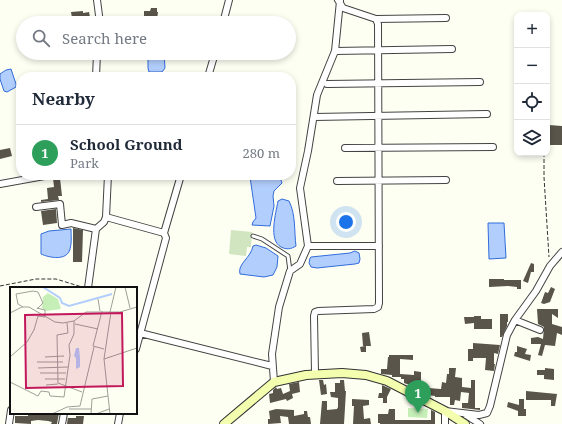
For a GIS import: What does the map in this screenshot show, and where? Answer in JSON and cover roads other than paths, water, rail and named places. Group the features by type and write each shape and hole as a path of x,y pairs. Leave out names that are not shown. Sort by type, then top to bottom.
{"main road":[{"path":"224,424 274,382 306,375 342,373 366,375 387,381 445,411 464,424"}],"street":[{"path":"97,0 99,16"},
{"path":"225,16 229,0"},
{"path":"339,1 343,8 376,19 446,18"},
{"path":"274,382 272,354 279,307 290,271 300,264 308,246 300,188 308,151 317,95 335,51 339,1"},
{"path":"315,374 315,312 374,309 378,307 379,83 378,24 376,19"},
{"path":"335,51 452,50"},
{"path":"96,72 97,60"},
{"path":"209,72 213,60"},
{"path":"327,84 480,82"},
{"path":"314,117 487,114"},
{"path":"345,148 493,147"},
{"path":"0,184 22,180"},
{"path":"87,287 96,229 104,222 106,217 108,180"},
{"path":"137,345 166,238 164,233 180,180"},
{"path":"337,181 446,180"},
{"path":"36,208 60,204 62,224 72,223 96,229"},
{"path":"106,217 164,233"},
{"path":"308,246 379,246"},
{"path":"445,424 445,411 479,415 487,413 507,335 515,320 536,291 550,266 562,252"},
{"path":"515,320 540,330"},
{"path":"140,333 272,366"},
{"path":"462,413 478,422"},
{"path":"9,424 10,414"},
{"path":"62,424 64,414"},
{"path":"118,424 120,414"}],"lane":[{"path":"253,236 262,239 288,256 290,271"}],"water":[{"path":"148,60 164,60 165,68 162,72 149,72"},
{"path":"11,69 16,87 7,92 4,91 0,74"},
{"path":"250,180 281,180 282,183 274,191 274,206 270,226 252,225 256,218"},
{"path":"282,199 289,201 294,217 296,246 289,249 285,249 277,244 274,233 278,201"},
{"path":"488,223 504,223 506,258 489,259"},
{"path":"71,229 71,247 68,253 58,258 41,254 41,234 49,231"},
{"path":"256,245 266,248 278,256 277,267 273,275 264,277 240,274 240,267 250,254 253,246"},
{"path":"355,251 359,253 359,263 317,268 311,267 309,263 311,257 350,253"}],"place":[{"name":"School Ground","path":"418,413"}]}
